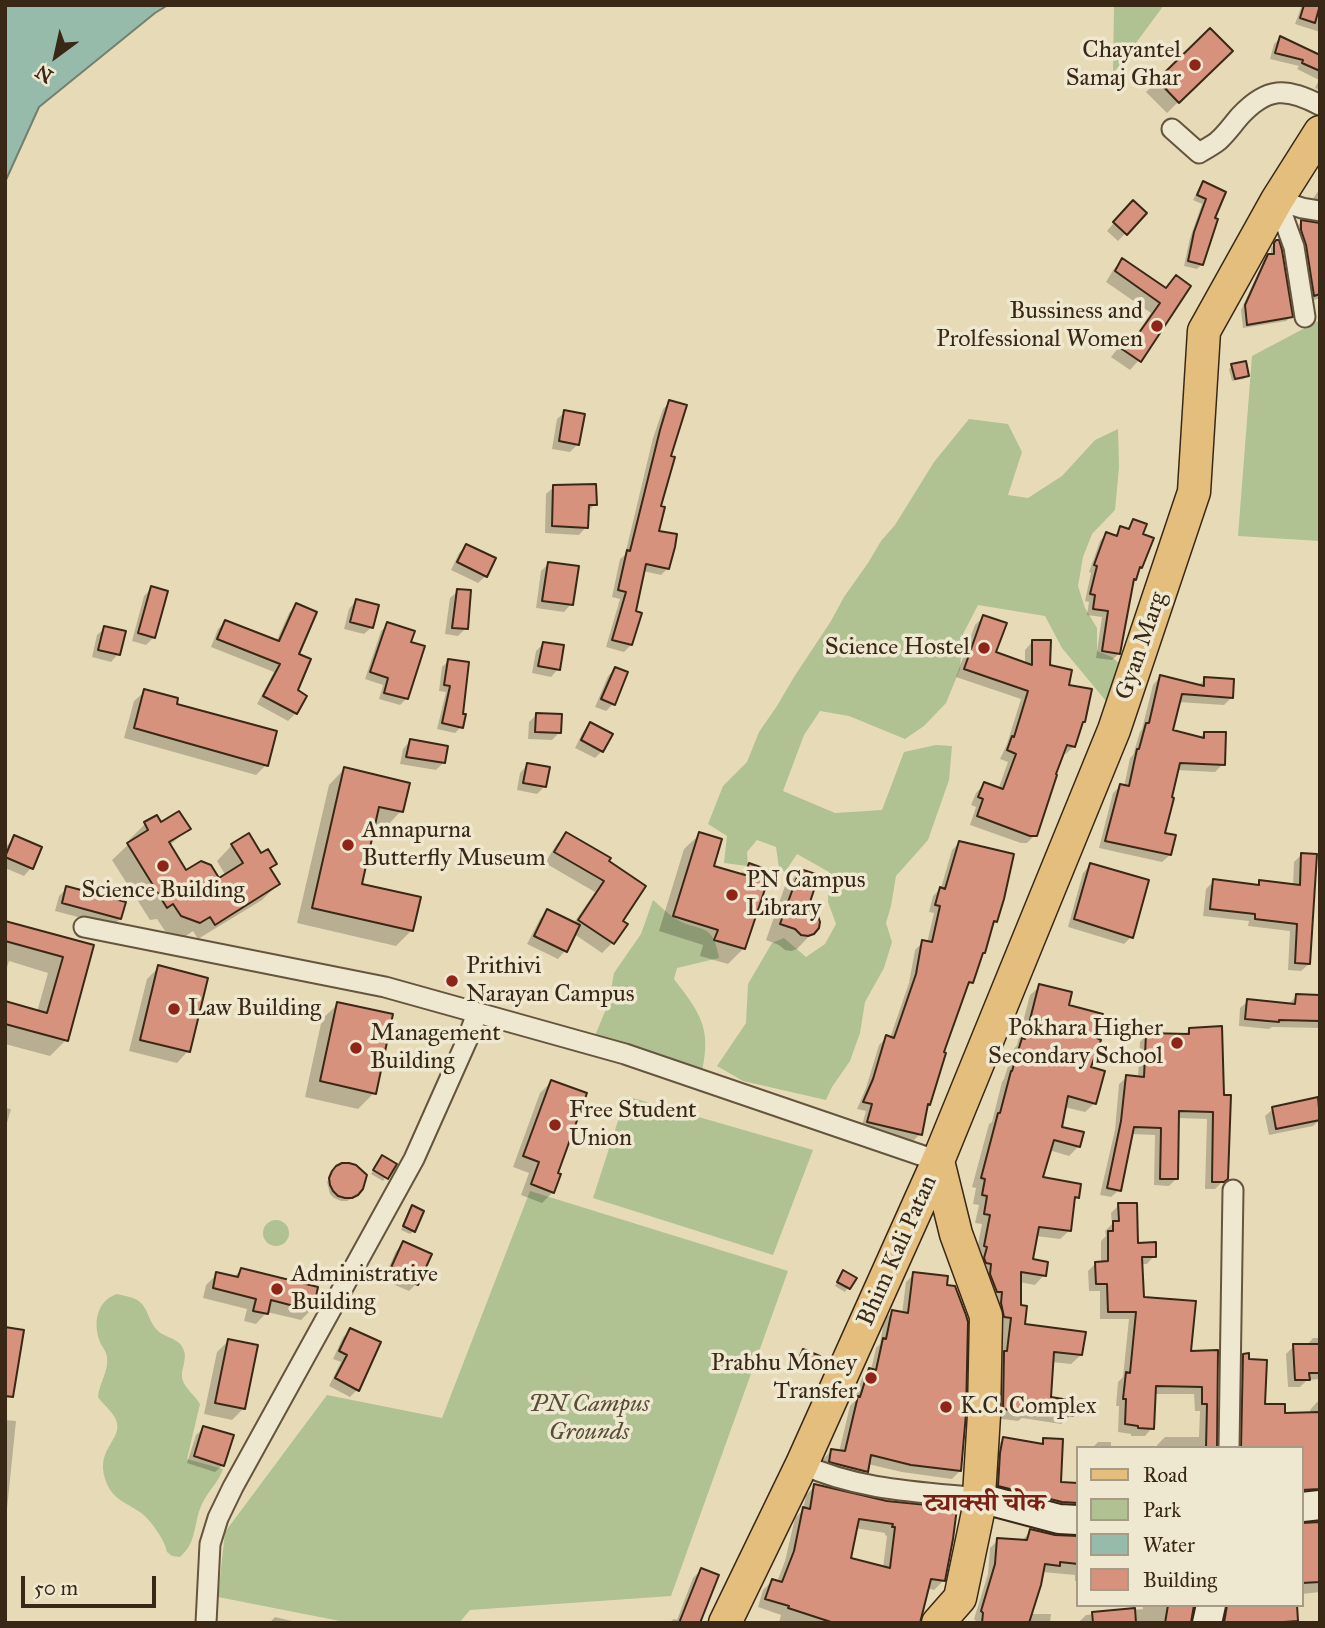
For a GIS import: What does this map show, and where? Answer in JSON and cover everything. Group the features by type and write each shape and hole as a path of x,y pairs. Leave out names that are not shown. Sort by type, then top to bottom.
{"main road":[{"name":"Gyan Marg","path":"938,1161 1114,730 1194,492 1204,331 1276,201 1320,132"},
{"name":"Bhim Kali Patan","path":"725,1623 806,1466 938,1161"},
{"name":"Bhim Kali Patan","path":"938,1161 956,1234 986,1316 979,1505 962,1610 938,1623"},
{"path":"979,1505 1076,1521"}],"street":[{"path":"1172,129 1199,153 1219,140 1243,113 1261,98 1281,91 1320,105"},
{"path":"1276,201 1320,211"},
{"path":"1276,201 1294,247 1305,317"},
{"path":"84,927 385,987 625,1054 938,1161"},
{"path":"206,1623 210,1544 218,1518 414,1159 477,1013"},
{"path":"1229,1446 1233,1190"},
{"path":"742,1623 776,1533 806,1466 839,1478 979,1505"}],"green space":[{"path":"1114,5 1164,5 1113,74"},
{"path":"1320,320 1320,541 1238,536 1252,356"},
{"path":"969,419 1008,424 1022,452 1008,495 1028,498 1062,476 1095,440 1118,429 1119,467 1115,510 1092,534 1083,557 1078,586 1085,608 1097,628 1097,651 1112,657 1121,665 1118,685 1106,701 1062,648 1045,616 978,605 963,634 960,669 946,703 924,726 905,739 849,716 820,711 804,735 783,791 835,813 882,810 904,752 936,745 952,746 949,780 928,840 896,876 886,923 892,942 884,968 865,1002 860,1033 850,1061 826,1100 743,1081 717,1066 746,1023 748,984 772,943 784,938 806,957 825,944 836,924 828,902 829,872 797,854 785,872 779,868 776,847 757,840 747,852 748,866 724,863 727,836 708,824 723,786 747,762 759,732 844,597 881,541 895,525 934,462"},
{"path":"653,900 676,919 709,933 716,946 719,958 677,968 674,979 701,1021 705,1043 702,1071 594,1038 609,1002 614,973 641,934"},
{"path":"626,1096 813,1150 773,1255 593,1198"},
{"name":"PN Campus Grounds","path":"530,1191 788,1271 671,1596 470,1610 459,1623 350,1623 218,1597 225,1532 327,1395 442,1418"},
{"path":"276,1220 285,1224 289,1233 285,1242 276,1246 267,1242 263,1233 267,1224"},
{"path":"117,1294 140,1302 156,1329 182,1347 185,1357 182,1378 200,1404 187,1459 223,1469 203,1502 190,1545 180,1557 167,1552 160,1536 144,1515 113,1494 104,1473 105,1455 115,1435 117,1423 98,1397 107,1363 98,1335 97,1321 104,1302"}],"water":[{"path":"5,5 168,5 39,107 5,182"}],"building":[{"path":"1304,5 1320,5 1315,23 1300,18"},
{"name":"Chayantel Samaj Ghar","path":"1210,28 1233,51 1179,103 1157,80"},
{"path":"1280,36 1320,55 1320,71 1302,63 1303,60 1275,53"},
{"path":"1203,181 1226,192 1215,218 1218,219 1203,265 1188,261 1194,232 1206,199 1197,195"},
{"path":"1133,200 1147,213 1127,235 1113,222"},
{"path":"1301,220 1320,223 1320,294 1314,296 1301,230"},
{"path":"1276,240 1279,240 1282,250 1293,317 1247,325 1245,305 1268,254 1274,254"},
{"path":"1122,258 1166,288 1176,275 1191,286 1141,362 1119,347 1127,335 1134,340 1160,303 1115,271"},
{"path":"1246,361 1249,376 1235,379 1231,364"},
{"path":"669,400 687,405 671,456 675,457 661,506 665,507 659,531 677,534 669,569 646,564 636,611 642,613 632,645 612,640 626,592 618,590"},
{"path":"564,410 585,414 579,445 559,441"},
{"path":"596,484 597,505 589,505 588,528 552,526 553,485"},
{"path":"1133,519 1147,524 1143,534 1154,538 1142,568 1140,567 1136,580 1134,579 1120,654 1102,651 1108,611 1093,609 1095,595 1090,594 1097,566 1094,565 1106,532 1117,536 1120,526 1129,529"},
{"path":"466,544 496,558 487,577 457,562"},
{"path":"548,562 579,566 573,605 542,601"},
{"path":"151,586 168,591 155,638 138,633"},
{"path":"457,589 471,590 468,629 452,628"},
{"path":"356,599 379,605 373,628 350,622"},
{"path":"296,603 317,612 299,654 311,659 298,690 307,696 297,714 263,696 280,664 217,639 225,620 279,641"},
{"path":"983,615 1007,623 996,652 1032,665 1032,640 1051,640 1050,665 1072,670 1069,685 1092,689 1085,722 1075,747 1067,745 1037,836 1030,836 977,816 983,799 978,797 984,782 1003,789 1016,754 1007,750 1012,736 1014,737 1028,691 964,669"},
{"path":"387,622 415,631 411,642 425,646 408,699 384,693 388,678 370,672"},
{"path":"104,626 126,631 120,655 98,650"},
{"path":"543,642 564,645 560,670 538,666"},
{"path":"448,659 469,662 463,728 442,723 450,686 444,685"},
{"path":"615,667 628,672 615,705 601,699"},
{"path":"1160,675 1204,686 1204,677 1234,679 1233,698 1182,694 1173,730 1204,738 1204,732 1226,732 1225,765 1180,763 1165,833 1176,835 1171,855 1105,841 1120,784 1129,786 1137,749 1146,723 1149,723"},
{"path":"144,689 178,698 177,704 277,731 268,766 134,728"},
{"path":"536,713 562,714 561,733 535,732"},
{"path":"590,722 613,734 603,752 581,740"},
{"path":"410,739 448,746 445,763 406,757"},
{"path":"527,763 550,767 546,787 523,783"},
{"name":"Annapurna Butterfly Museum","path":"344,767 410,783 403,812 379,807 362,884 421,897 413,931 312,908"},
{"name":"Science Building","path":"179,811 191,829 169,842 186,870 201,861 211,865 219,878 243,863 231,844 249,833 261,853 268,849 277,864 270,868 280,884 215,925 210,917 200,923 181,916 173,904 167,908 127,843 148,830 144,822 157,815 161,822"},
{"path":"566,832 611,858 609,861 646,886 623,921 628,924 614,944 578,920 604,881 554,852"},
{"name":"PN Campus Library","path":"699,832 722,839 714,866 745,875 749,863 771,871 745,949 714,940 718,930 673,916"},
{"path":"14,835 42,847 33,869 5,857"},
{"path":"959,841 1014,854 997,922 994,921 973,983 969,982 944,1052 946,1053 930,1105 928,1104 922,1135 867,1122 872,1104 863,1102 886,1035 894,1038 916,974 922,940 932,942 940,906 935,905 940,887 945,889"},
{"path":"1301,853 1317,854 1310,964 1295,963 1297,924 1255,919 1255,914 1210,909 1213,879 1259,885 1259,880 1300,885"},
{"path":"1090,863 1149,880 1133,938 1074,919"},
{"path":"800,869 819,875 809,905 818,916 819,928 808,936 780,924"},
{"path":"66,886 126,902 121,919 62,903"},
{"path":"547,909 580,925 567,952 534,936"},
{"path":"5,921 94,945 68,1041 5,1024 5,1001 47,1013 63,957 5,941"},
{"name":"Law Building","path":"158,965 208,978 190,1052 140,1040"},
{"path":"1039,984 1072,992 1069,1005 1103,1014 1097,1038 1101,1040 1091,1067 1105,1071 1096,1104 1068,1096 1062,1127 1084,1132 1080,1147 1054,1140 1043,1177 1081,1184 1079,1198 1075,1197 1071,1231 1039,1227 1033,1259 1048,1262 1046,1276 1021,1272 1021,1305 1027,1306 1025,1324 1086,1332 1082,1355 1054,1352 1051,1397 1075,1401 1073,1416 1030,1409 1029,1413 1003,1409 1004,1351 1007,1351 1011,1318 1004,1317 1002,1292 997,1292 990,1274 991,1264 986,1263 984,1258 990,1215 984,1214 987,1196 982,1195 985,1179 981,1178 1011,1071 1022,1038 1025,1039"},
{"path":"1296,994 1320,995 1320,1021 1245,1019 1247,999 1295,1004"},
{"name":"Management Building","path":"337,1002 393,1014 376,1094 320,1081"},
{"path":"1222,1026 1224,1095 1231,1095 1228,1179 1224,1182 1212,1182 1213,1112 1179,1111 1178,1179 1160,1179 1161,1128 1134,1127 1121,1191 1107,1188 1121,1121 1126,1075 1144,1077 1146,1033 1189,1034 1189,1028"},
{"name":"Free Student Union","path":"551,1080 587,1093 558,1173 561,1174 554,1193 531,1184 539,1162 523,1156"},
{"path":"1318,1097 1320,1120 1276,1129 1272,1107"},
{"path":"382,1155 397,1164 388,1179 373,1170"},
{"path":"342,1163 356,1165 367,1175 363,1189 352,1198 338,1196 330,1185 332,1171"},
{"path":"1118,1203 1137,1203 1138,1243 1156,1242 1156,1257 1142,1257 1144,1297 1196,1301 1191,1351 1218,1350 1217,1446 1206,1446 1207,1404 1202,1404 1202,1387 1156,1386 1154,1429 1125,1424 1126,1399 1123,1399 1126,1372 1130,1373 1136,1312 1108,1312 1107,1284 1096,1284 1095,1262 1108,1261 1108,1231 1113,1231 1113,1221 1119,1221"},
{"path":"412,1205 424,1211 415,1232 403,1226"},
{"path":"403,1241 432,1254 418,1285 389,1272"},
{"name":"Administrative Building","path":"241,1268 318,1287 313,1311 271,1300 268,1314 253,1311 256,1299 213,1288 216,1272 238,1277"},
{"path":"843,1270 857,1278 850,1289 837,1282"},
{"path":"913,1272 948,1276 947,1285 955,1286 968,1322 966,1414 961,1471 911,1465 871,1455 868,1472 829,1462 831,1449 845,1451 858,1396 860,1397 869,1368 876,1370 892,1310 908,1313"},
{"path":"5,1327 24,1330 13,1397 5,1396"},
{"path":"350,1328 381,1342 359,1391 335,1378 347,1355 339,1351"},
{"path":"228,1339 258,1345 245,1409 215,1403"},
{"path":"1293,1344 1320,1344 1320,1373 1309,1373 1310,1380 1295,1380"},
{"path":"803,1349 820,1356 814,1369 798,1361"},
{"path":"1249,1353 1249,1359 1267,1360 1265,1404 1285,1404 1285,1413 1320,1412 1320,1489 1304,1490 1304,1446 1241,1446 1243,1354"},
{"path":"203,1426 234,1435 224,1466 194,1456"},
{"path":"1003,1437 1043,1444 1043,1438 1063,1439 1061,1482 1076,1483 1076,1503 1062,1502 998,1486"},
{"path":"814,1484 887,1501 957,1508 945,1581 931,1579 920,1623 834,1623 765,1599 772,1579 782,1582 794,1551 803,1507 810,1509","holes":["859,1519 893,1524 892,1527 895,1527 890,1568 851,1558"]},
{"path":"1320,1522 1320,1582 1304,1583 1304,1523"},
{"path":"1030,1529 1055,1535 1076,1536 1076,1564 1060,1562 1060,1566 1045,1564 1029,1623 982,1623 981,1611 995,1564 997,1538 1027,1540"},
{"path":"701,1568 719,1575 700,1623 679,1623"},
{"path":"1168,1607 1194,1607 1191,1623 1165,1623"},
{"path":"1227,1607 1297,1607 1298,1621 1224,1623"},
{"path":"1135,1608 1136,1623 1093,1623 1092,1612"}],"place":[{"name":"Chayantel Samaj Ghar","path":"1195,65"},
{"name":"Bussiness and Prolfessional Women","path":"1157,326"},
{"name":"Science Hostel","path":"984,648"},
{"name":"Annapurna Butterfly Museum","path":"348,845"},
{"name":"Science Building","path":"163,866"},
{"name":"PN Campus Library","path":"732,895"},
{"name":"Prithivi Narayan Campus","path":"452,981"},
{"name":"Law Building","path":"174,1009"},
{"name":"Pokhara Higher Secondary School","path":"1177,1043"},
{"name":"Management Building","path":"356,1048"},
{"name":"Free Student Union","path":"555,1125"},
{"name":"Administrative Building","path":"277,1289"},
{"name":"Prabhu Money Transfer","path":"871,1378"},
{"name":"K.C. Complex","path":"946,1407"}],"district":[{"name":"ट्याक्सी चोक","path":"985,1505"}]}
